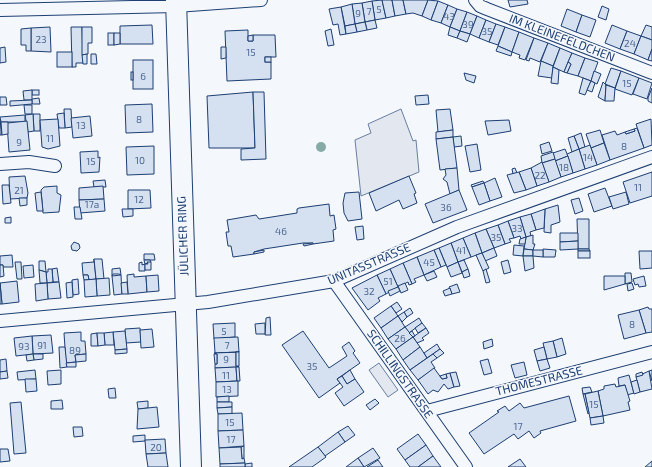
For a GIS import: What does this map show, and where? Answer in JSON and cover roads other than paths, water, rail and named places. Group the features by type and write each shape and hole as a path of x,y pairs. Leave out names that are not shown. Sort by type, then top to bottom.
{"main road":[{"name":"JÜLICHER RING","path":"176,3 191,467"}],"street":[{"path":"0,10 261,0"},
{"name":"IM KLEINEFELDCHEN","path":"475,0 480,6 487,9 652,72"},
{"name":"UNITASSTRASSE","path":"0,321 185,305 334,281 457,226 652,157"},
{"path":"0,164 28,162 55,166"},
{"name":"SCHILLINGSTRASSE","path":"334,281 466,467"},
{"name":"THOMESTRASSE","path":"427,412 652,352"}]}
